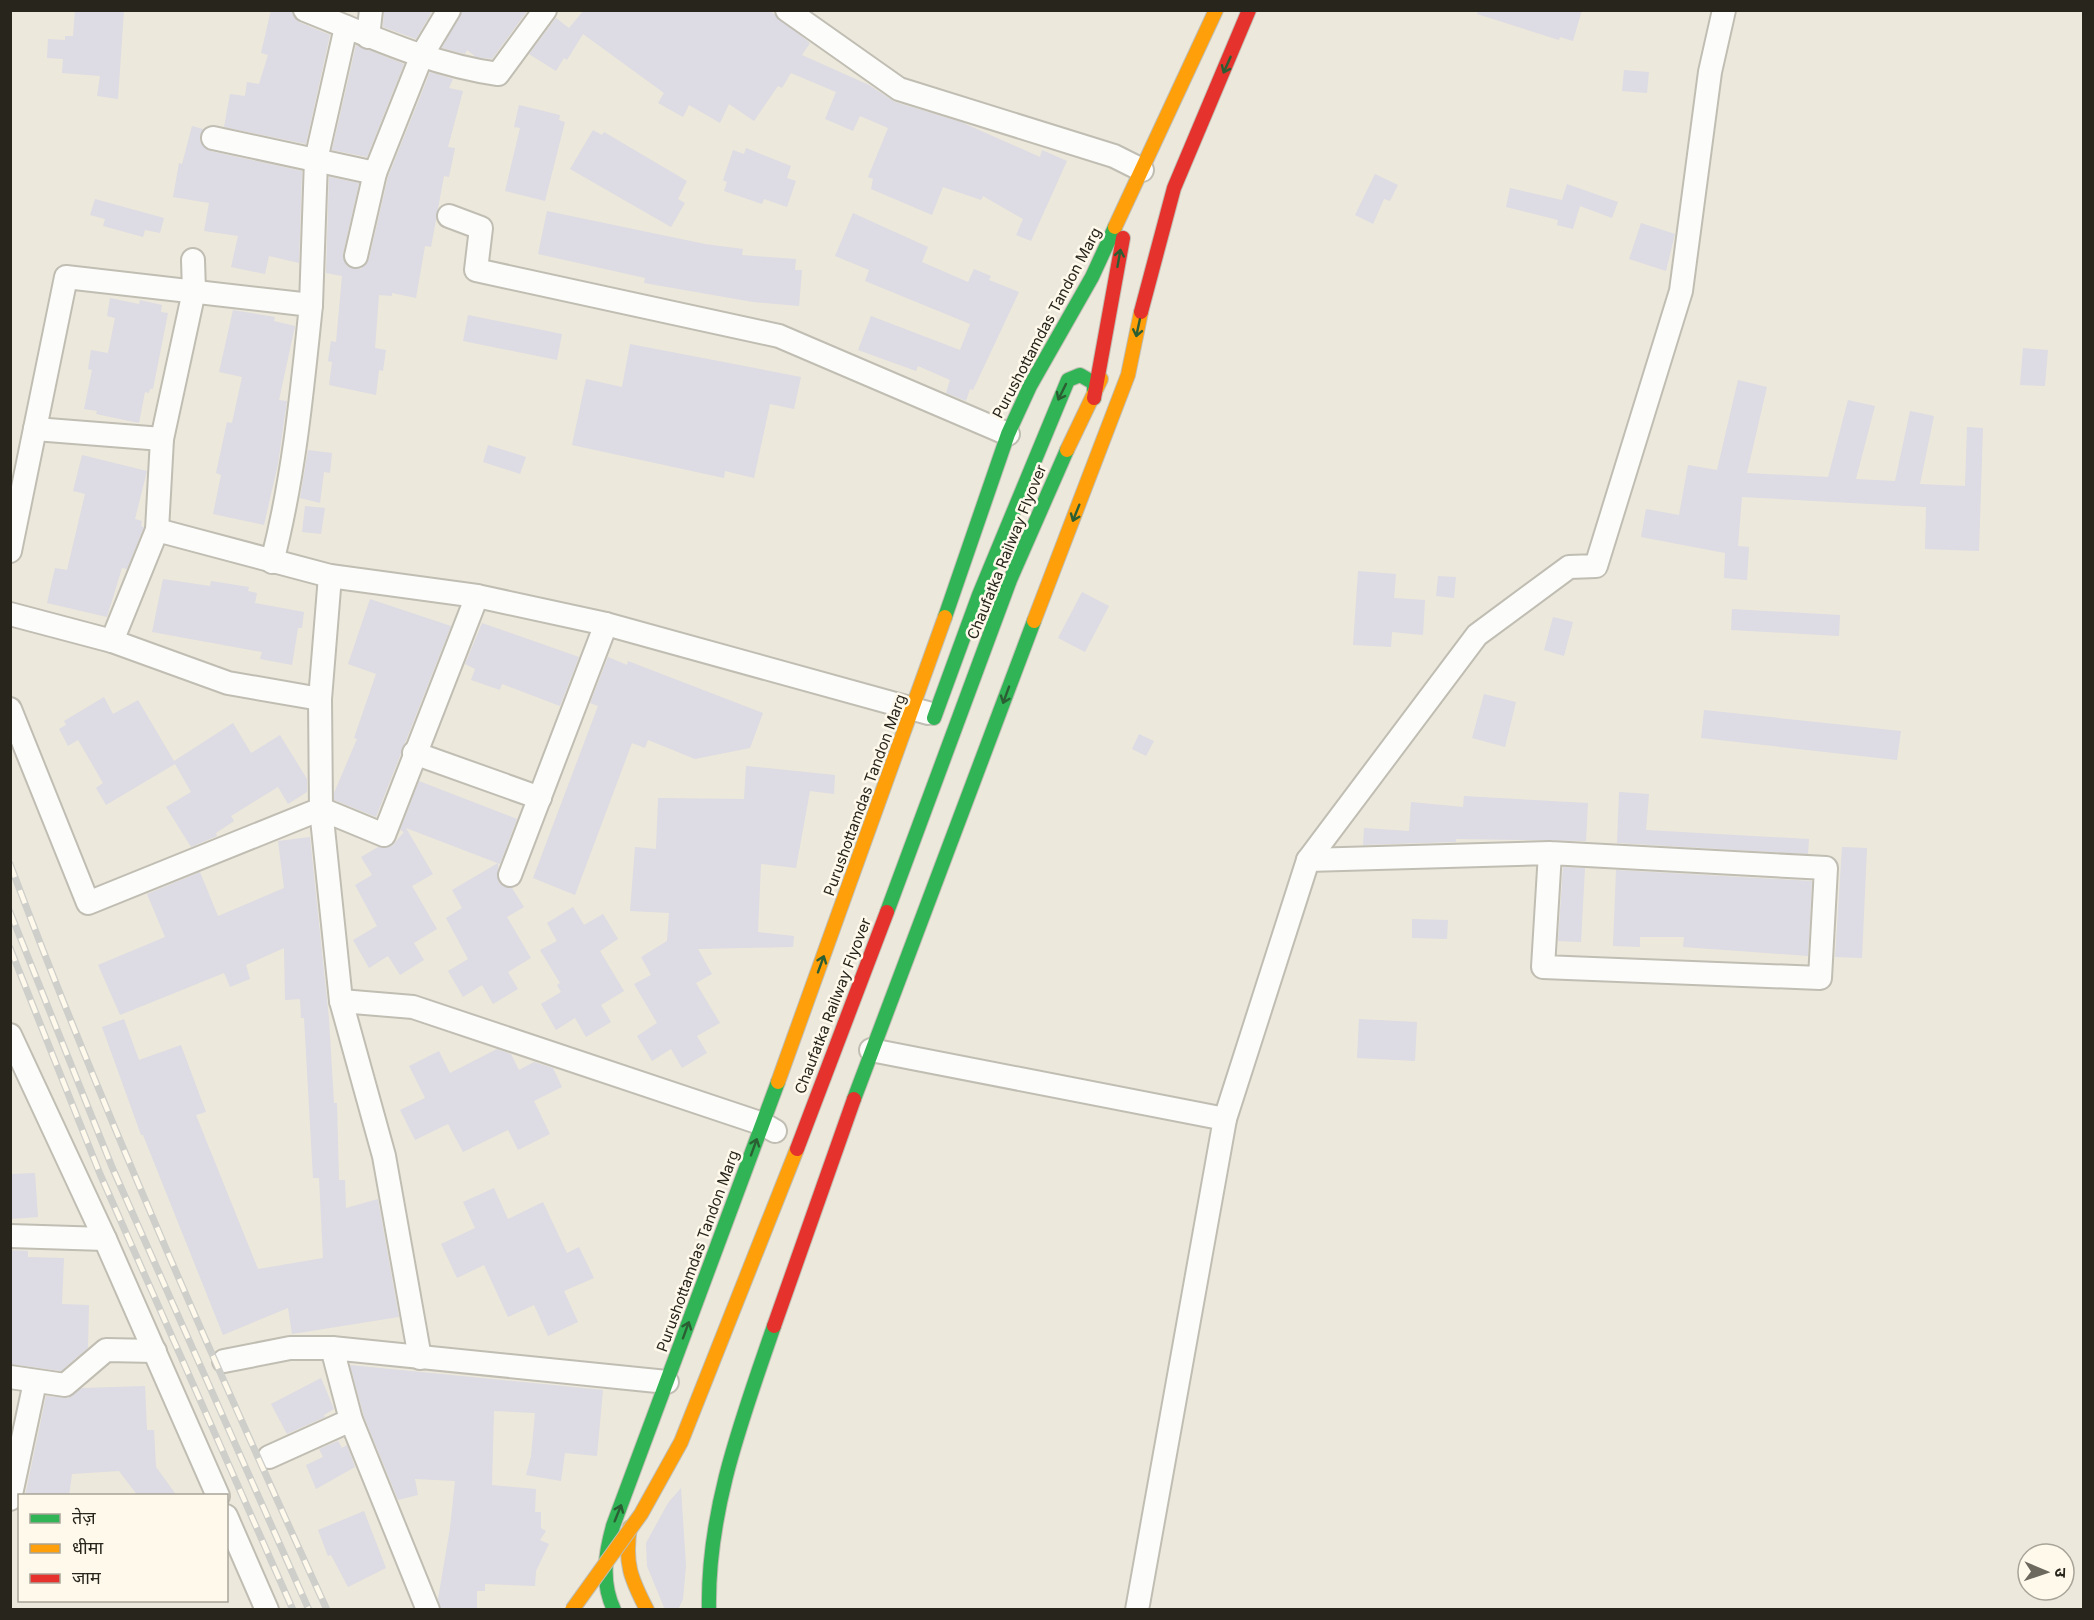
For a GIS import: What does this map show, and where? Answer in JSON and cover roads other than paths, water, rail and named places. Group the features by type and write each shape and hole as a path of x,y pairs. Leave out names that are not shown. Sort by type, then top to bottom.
{"main road":[{"name":"Purushottamdas Tandon Marg","path":"614,1610 606,1582 605,1553 667,1382 773,1130 926,717 1008,434 1030,386 1092,277 1216,10"},
{"path":"709,1610 708,1568 718,1509 735,1439 871,1050 1117,406 1128,375 1145,292 1184,162 1249,10"},
{"path":"1101,351 1137,180"},
{"path":"1101,351 1123,323 1167,213"},
{"name":"Chaufatka Railway Flyover","path":"572,1610 641,1514 681,1442 736,1308 887,912 1010,580 1045,498 1094,398 1101,351"},
{"path":"1030,386 1064,353"},
{"path":"926,717 979,596 1068,380 1080,375 1090,378 1094,383 1094,398"},
{"path":"647,1610 630,1574 625,1555 634,1505 742,1220"}],"street":[{"path":"305,10 368,37 464,70 498,74 545,10"},
{"path":"368,37 371,10"},
{"path":"356,256 375,172 422,55 449,10"},
{"path":"787,10 899,89 1114,156 1137,180"},
{"path":"1137,1610 1225,1119 1308,860 1478,635 1569,567 1596,566 1681,291 1710,72 1724,10"},
{"path":"272,562 287,503 299,431 311,305 316,160 346,27"},
{"path":"213,138 375,172"},
{"path":"449,216 481,228 476,270 779,336 1008,434"},
{"path":"112,641 157,530 162,439 194,291 193,260"},
{"path":"10,551 66,277 311,305"},
{"path":"35,429 162,439"},
{"path":"157,530 330,576 477,596 606,624 926,717"},
{"path":"330,576 320,699 321,809 341,1001 384,1156 420,1358"},
{"path":"10,709 88,903 321,809 384,835 477,596"},
{"path":"10,614 112,641 228,683 320,699"},
{"path":"510,874 606,624"},
{"path":"414,753 540,798"},
{"path":"1308,860 1550,853 1826,868 1820,978 1543,967 1550,853"},
{"path":"341,1001 413,1007 773,1130"},
{"path":"10,1035 105,1239 217,1494"},
{"path":"871,1050 1225,1119"},
{"path":"10,1236 105,1239"},
{"path":"224,1361 290,1348 332,1348 667,1382"},
{"path":"332,1348 351,1420 428,1610"},
{"path":"10,1377 35,1383 65,1385 106,1350 155,1351"},
{"path":"10,1499 35,1383"},
{"path":"269,1457 351,1420"},
{"path":"228,1521 267,1610"}],"railway":[{"path":"10,864 46,959 162,1240 327,1610"},
{"path":"10,912 112,1167 309,1610"},
{"path":"10,948 100,1174 293,1610"}]}
